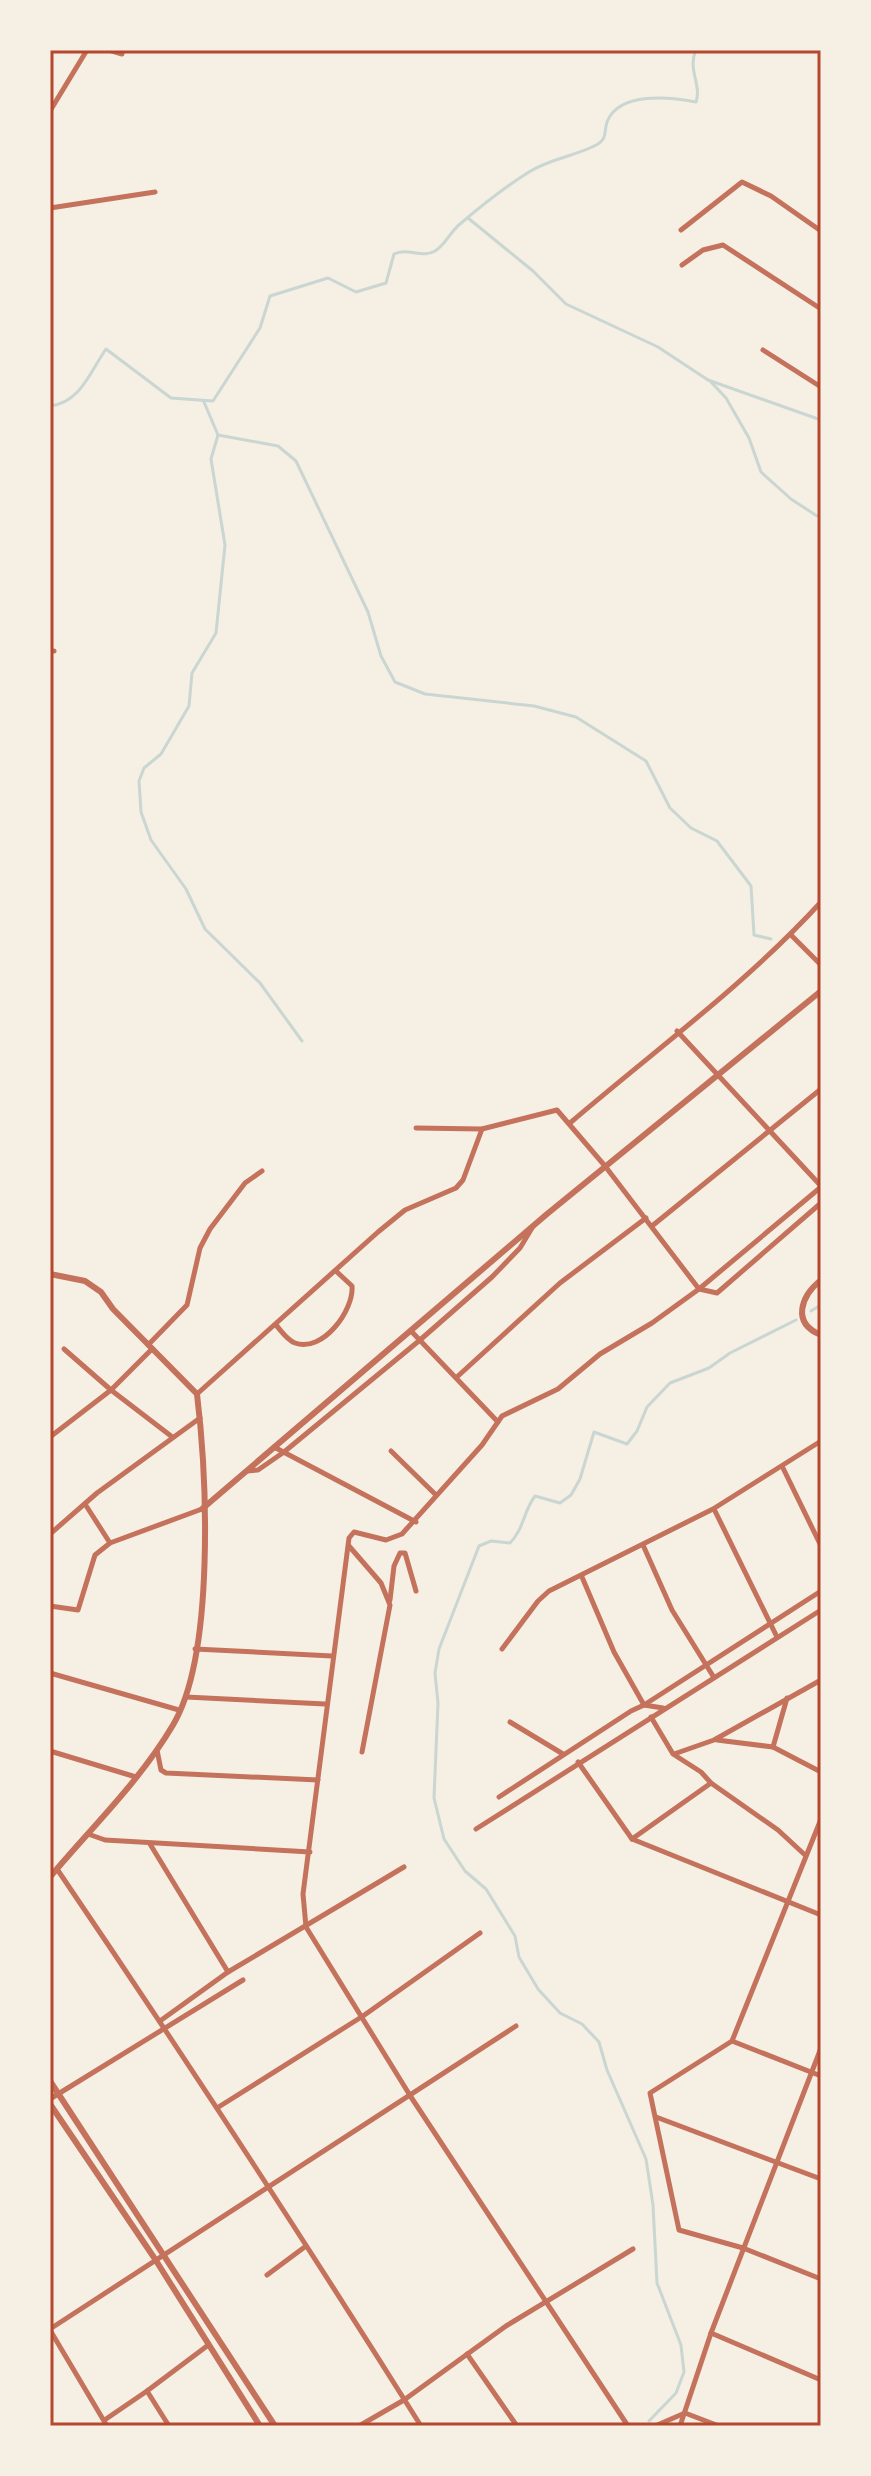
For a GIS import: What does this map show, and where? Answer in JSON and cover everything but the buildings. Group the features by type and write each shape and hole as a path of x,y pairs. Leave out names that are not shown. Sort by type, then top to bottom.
{"street":[{"path":"50,111 87,50"},
{"path":"109,50 122,54"},
{"path":"681,230 742,182 771,196 821,231"},
{"path":"50,208 155,192"},
{"path":"682,265 703,250 723,245 821,309"},
{"path":"763,350 821,387"},
{"path":"569,1123 791,935 821,902"},
{"path":"791,935 821,965"},
{"path":"50,1606 78,1610 95,1555 110,1543 202,1509 535,1224 821,991"},
{"path":"628,2426 411,2097 363,2016 318,1952 306,1927 303,1894 325,1704 349,1545 354,1532 386,1540 402,1534 482,1445 502,1416 558,1389 600,1354 699,1289 821,1186 677,1031"},
{"path":"652,1226 772,1132 821,1089"},
{"path":"416,1128 482,1129 552,1109 559,1111 699,1289 717,1293 821,1203"},
{"path":"197,1394 405,1210 456,1188 463,1180 482,1129"},
{"path":"50,1437 111,1390 187,1305 200,1248 210,1229 245,1183 262,1171"},
{"path":"458,1376 560,1283 646,1218"},
{"path":"246,1471 258,1470 284,1452 420,1340 492,1277 520,1248 535,1224"},
{"path":"276,1325 294,1342 310,1344 318,1341 347,1311 353,1297 352,1286 337,1272"},
{"path":"50,1274 92,1285 197,1394 202,1509 202,1575 195,1649 186,1697 157,1749 136,1777 50,1877"},
{"path":"818,1334 800,1313 806,1295 821,1280"},
{"path":"412,1332 458,1376 498,1422"},
{"path":"64,1349 171,1436"},
{"path":"50,1534 171,1436 200,1418"},
{"path":"502,1649 549,1591 713,1509 783,1468 821,1441"},
{"path":"274,1447 416,1522"},
{"path":"391,1451 436,1495"},
{"path":"783,1468 821,1546"},
{"path":"85,1504 110,1543"},
{"path":"713,1509 777,1637"},
{"path":"349,1545 381,1583 390,1605"},
{"path":"643,1545 672,1610 713,1676"},
{"path":"362,1752 390,1605 394,1566 400,1553 405,1553 410,1561 416,1591"},
{"path":"582,1577 614,1652 644,1705"},
{"path":"499,1797 821,1591"},
{"path":"476,1829 821,1610"},
{"path":"195,1649 332,1656"},
{"path":"50,1673 179,1710"},
{"path":"673,1754 714,1740 821,1680"},
{"path":"186,1697 325,1704"},
{"path":"773,1747 787,1697"},
{"path":"644,1705 664,1708"},
{"path":"651,1717 673,1754 778,1830 805,1855"},
{"path":"510,1722 563,1754"},
{"path":"714,1740 773,1747 821,1772"},
{"path":"157,1749 161,1770 166,1773 318,1780"},
{"path":"50,1751 136,1777"},
{"path":"578,1762 632,1839 821,1915"},
{"path":"632,1839 711,1783"},
{"path":"821,1819 732,2041 650,2089 679,2230 743,2248 821,2279"},
{"path":"87,1833 105,1840 310,1852"},
{"path":"150,1843 228,1972"},
{"path":"260,2426 155,2259 50,2101 162,2024 228,1972 404,1867"},
{"path":"57,1869 350,2309 421,2426"},
{"path":"217,2108 363,2016 480,1933"},
{"path":"162,2024 243,1980"},
{"path":"207,2346 106,2422 50,2329 516,2026"},
{"path":"732,2041 821,2076"},
{"path":"680,2426 711,2333 821,2048"},
{"path":"50,2081 275,2426"},
{"path":"656,2117 821,2179"},
{"path":"70,2133 81,2126"},
{"path":"267,2275 306,2246"},
{"path":"359,2426 404,2400 506,2326 546,2305 633,2249"},
{"path":"711,2333 821,2380"},
{"path":"467,2354 517,2426"},
{"path":"147,2391 169,2426"},
{"path":"655,2426 685,2413 719,2426"}],"waterway":[{"path":"50,406 60,404 77,393 106,349 171,398 213,401 260,328 270,296 328,278 356,292 386,283 394,254 435,251 460,224 520,178 537,167 601,142 607,122 622,105 647,98 696,102 693,64 696,50"},
{"path":"468,218 533,271 566,304 658,347 708,380 821,420"},
{"path":"711,382 726,398 749,438 761,472 791,499 817,516"},
{"path":"204,402 218,435 278,446 296,461 368,612 381,656 395,682 425,694 534,706 576,717 646,761 670,808 691,828 717,841 751,886 754,935 771,939"},
{"path":"218,435 211,459 225,545 216,633 192,673 189,706 161,754 144,768 139,781 141,812 151,840 186,889 205,929 260,983 302,1041"},
{"path":"811,1311 821,1305"},
{"path":"649,2421 676,2393 684,2372 681,2345 657,2283 653,2205 646,2159 607,2070 599,2042 582,2024 560,2013 538,1989 519,1957 515,1936 486,1889 465,1871 444,1839 434,1798 438,1703 435,1673 439,1649 479,1546 491,1541 510,1543 535,1496 560,1503 571,1495 580,1479 594,1432 627,1444 637,1431 647,1407 670,1383 709,1368 730,1353 796,1320"}]}
